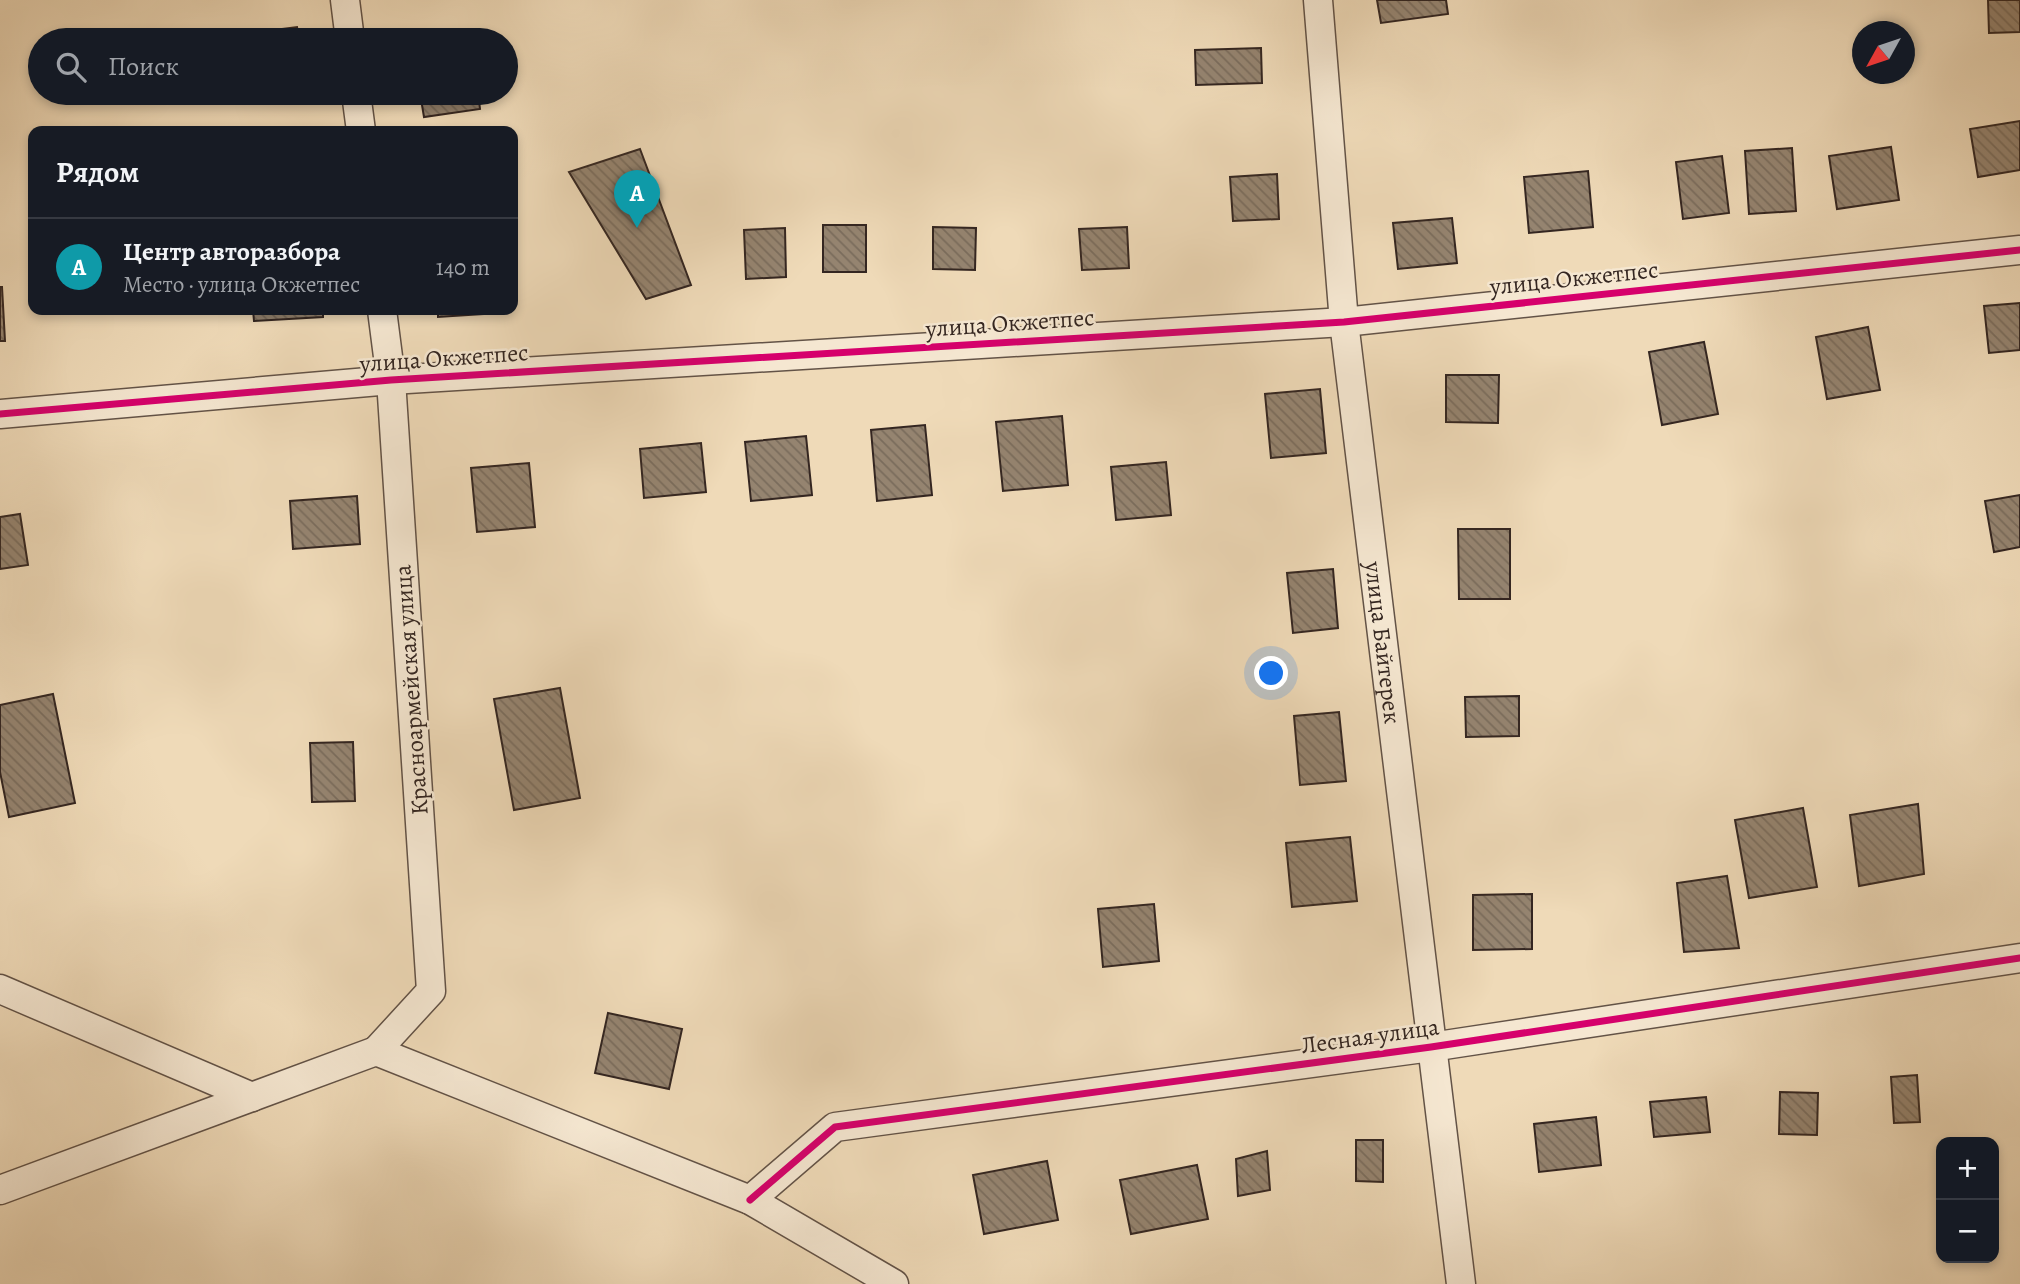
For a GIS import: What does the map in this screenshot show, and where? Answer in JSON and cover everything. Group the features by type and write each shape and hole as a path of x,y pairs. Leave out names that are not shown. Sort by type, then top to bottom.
{"street":[{"path":"345,0 348,28"},
{"name":"улица Байтерек","path":"1318,0 1345,322 1461,1284"},
{"path":"358,105 360,126"},
{"name":"улица Окжетпес","path":"0,414 391,380 1345,322 2020,250"},
{"name":"Красноармейская улица","path":"376,1051 430,991 391,380 383,315"},
{"name":"Лесная улица","path":"750,1200 835,1127 1431,1047 2020,958"},
{"path":"0,989 252,1097"},
{"path":"0,1190 376,1051 750,1200 894,1284"}],"building":[{"path":"1377,0 1446,0 1448,14 1381,23"},
{"path":"1988,0 2020,0 2020,32 1989,33"},
{"path":"1261,48 1262,83 1196,85 1195,50"},
{"path":"422,105 480,105 480,109 424,117"},
{"path":"2020,121 2020,170 1978,177 1970,129"},
{"path":"1891,147 1899,200 1837,209 1829,156"},
{"path":"1792,148 1796,211 1749,214 1745,151"},
{"path":"640,149 691,285 646,299 569,172"},
{"path":"1722,156 1729,213 1683,219 1676,162"},
{"path":"1588,171 1593,227 1529,233 1524,177"},
{"path":"1277,174 1279,219 1233,221 1230,177"},
{"path":"1452,218 1457,263 1398,269 1393,223"},
{"path":"823,225 866,225 866,272 823,272"},
{"path":"933,227 976,228 975,270 933,269"},
{"path":"1127,227 1129,268 1082,270 1079,229"},
{"path":"785,228 786,277 746,279 744,230"},
{"path":"2,287 5,341 0,341"},
{"path":"2020,303 2020,350 1989,353 1984,306"},
{"path":"253,315 323,315 323,317 254,321"},
{"path":"1868,327 1880,390 1827,399 1816,337"},
{"path":"1704,342 1718,414 1662,425 1649,352"},
{"path":"1446,375 1499,375 1498,423 1446,422"},
{"path":"1320,389 1326,453 1271,458 1265,394"},
{"path":"1062,416 1068,485 1003,491 996,422"},
{"path":"925,425 932,495 877,501 871,430"},
{"path":"806,436 812,495 751,501 745,442"},
{"path":"701,443 706,492 644,498 640,449"},
{"path":"1166,462 1171,515 1116,520 1111,467"},
{"path":"529,463 535,527 477,532 471,468"},
{"path":"2020,495 2020,547 1994,552 1985,501"},
{"path":"357,496 360,544 293,549 290,501"},
{"path":"20,514 28,565 0,569 0,517"},
{"path":"1458,529 1510,529 1510,599 1459,599"},
{"path":"1333,569 1338,628 1293,633 1287,573"},
{"path":"560,688 580,798 514,810 494,699"},
{"path":"53,694 75,803 9,817 0,772 0,705"},
{"path":"1519,696 1519,736 1466,737 1465,697"},
{"path":"1339,712 1346,781 1300,785 1294,716"},
{"path":"353,742 355,801 312,802 310,743"},
{"path":"1918,804 1924,874 1859,886 1850,815"},
{"path":"1803,808 1817,887 1749,898 1735,820"},
{"path":"1350,837 1357,901 1292,907 1286,843"},
{"path":"1727,876 1739,948 1684,952 1677,883"},
{"path":"1532,894 1532,949 1473,950 1473,895"},
{"path":"1154,904 1159,961 1103,967 1098,909"},
{"path":"608,1013 682,1029 669,1089 595,1073"},
{"path":"1917,1075 1920,1122 1894,1123 1891,1077"},
{"path":"1780,1092 1818,1093 1817,1135 1779,1134"},
{"path":"1706,1097 1710,1132 1654,1137 1650,1102"},
{"path":"1596,1117 1601,1165 1539,1172 1534,1124"},
{"path":"1356,1140 1383,1140 1383,1182 1356,1181"},
{"path":"1267,1151 1270,1190 1238,1196 1236,1159"},
{"path":"1047,1161 1058,1220 984,1234 973,1175"},
{"path":"1197,1165 1208,1219 1131,1234 1120,1180"}],"cycle path":[{"path":"0,414 391,380 1344,322 2020,250"},
{"path":"750,1200 835,1127 1431,1047 2020,958"}],"place":[{"name":"Центр авторазбора","path":"637,228"}]}
